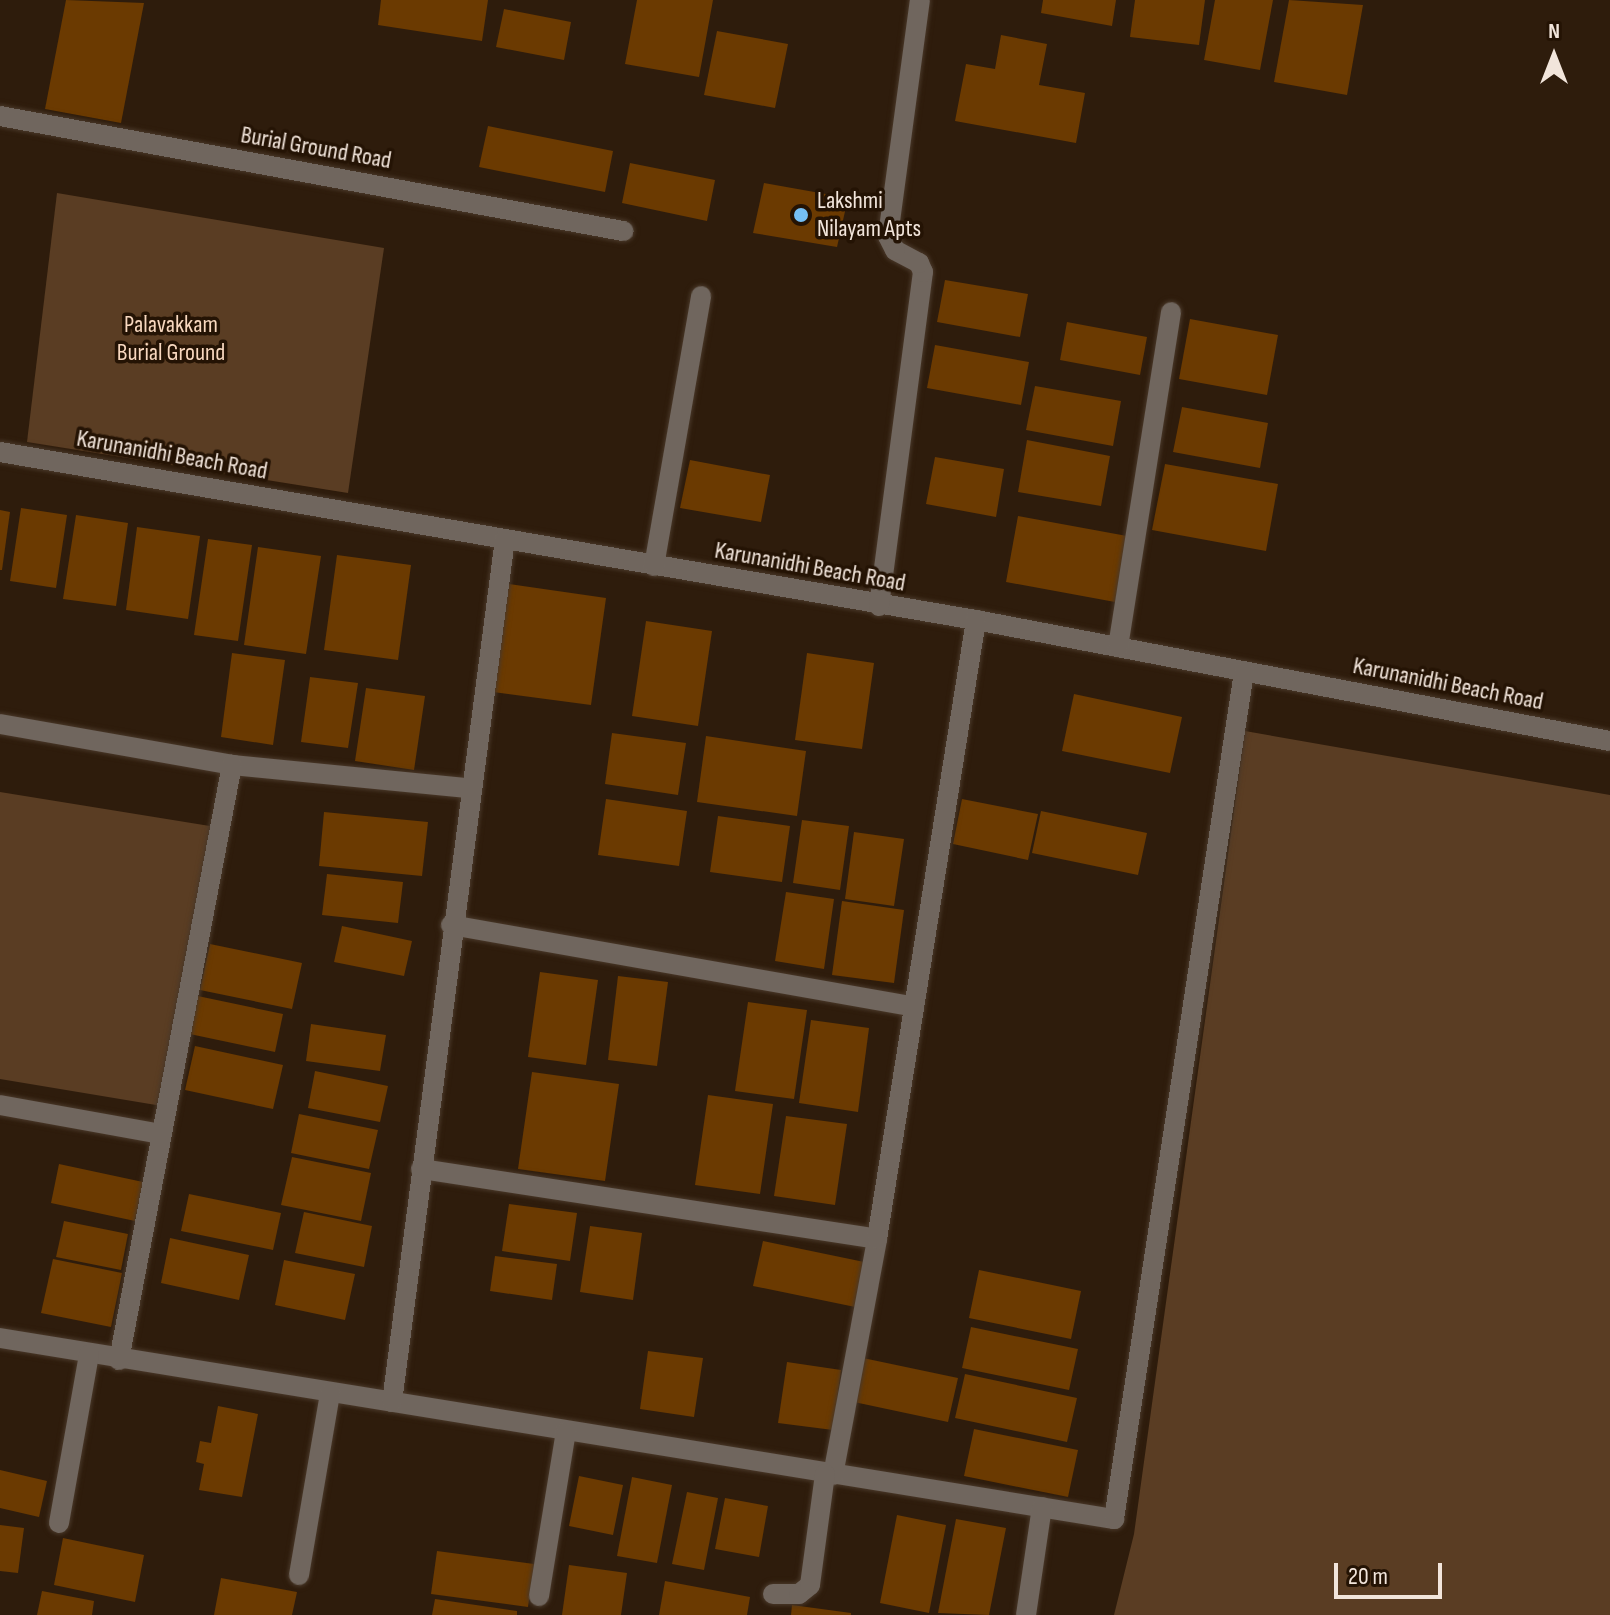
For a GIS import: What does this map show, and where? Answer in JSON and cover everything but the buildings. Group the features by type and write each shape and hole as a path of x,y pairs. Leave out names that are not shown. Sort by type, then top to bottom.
{"street":[{"path":"879,606 923,272 919,263 895,250 888,236 920,0"},
{"name":"Burial Ground Road","path":"0,116 623,231"},
{"path":"654,566 701,296"},
{"path":"1118,647 1171,312"},
{"name":"Karunanidhi Beach Road","path":"0,452 879,606 976,620 1610,741"},
{"path":"392,1402 468,788 505,539"},
{"path":"773,1594 799,1594 810,1585 829,1474 877,1239 976,620"},
{"path":"0,1338 119,1360 1114,1519 1244,672"},
{"path":"0,724 232,765 468,788"},
{"path":"119,1360 232,765"},
{"path":"451,925 914,1007"},
{"path":"0,1105 161,1134"},
{"path":"421,1169 877,1239"},
{"path":"59,1523 89,1355"},
{"path":"299,1575 330,1393"},
{"path":"539,1596 566,1431"},
{"path":"1026,1615 1042,1507"}],"green space":[{"name":"Palavakkam Burial Ground","path":"57,193 384,248 348,493 27,442"},
{"path":"1245,731 1610,795 1610,1615 1114,1615 1134,1534"},
{"path":"0,792 216,827 168,1107 0,1079"}],"place":[{"name":"Lakshmi Nilayam Apts","path":"801,215"}]}
